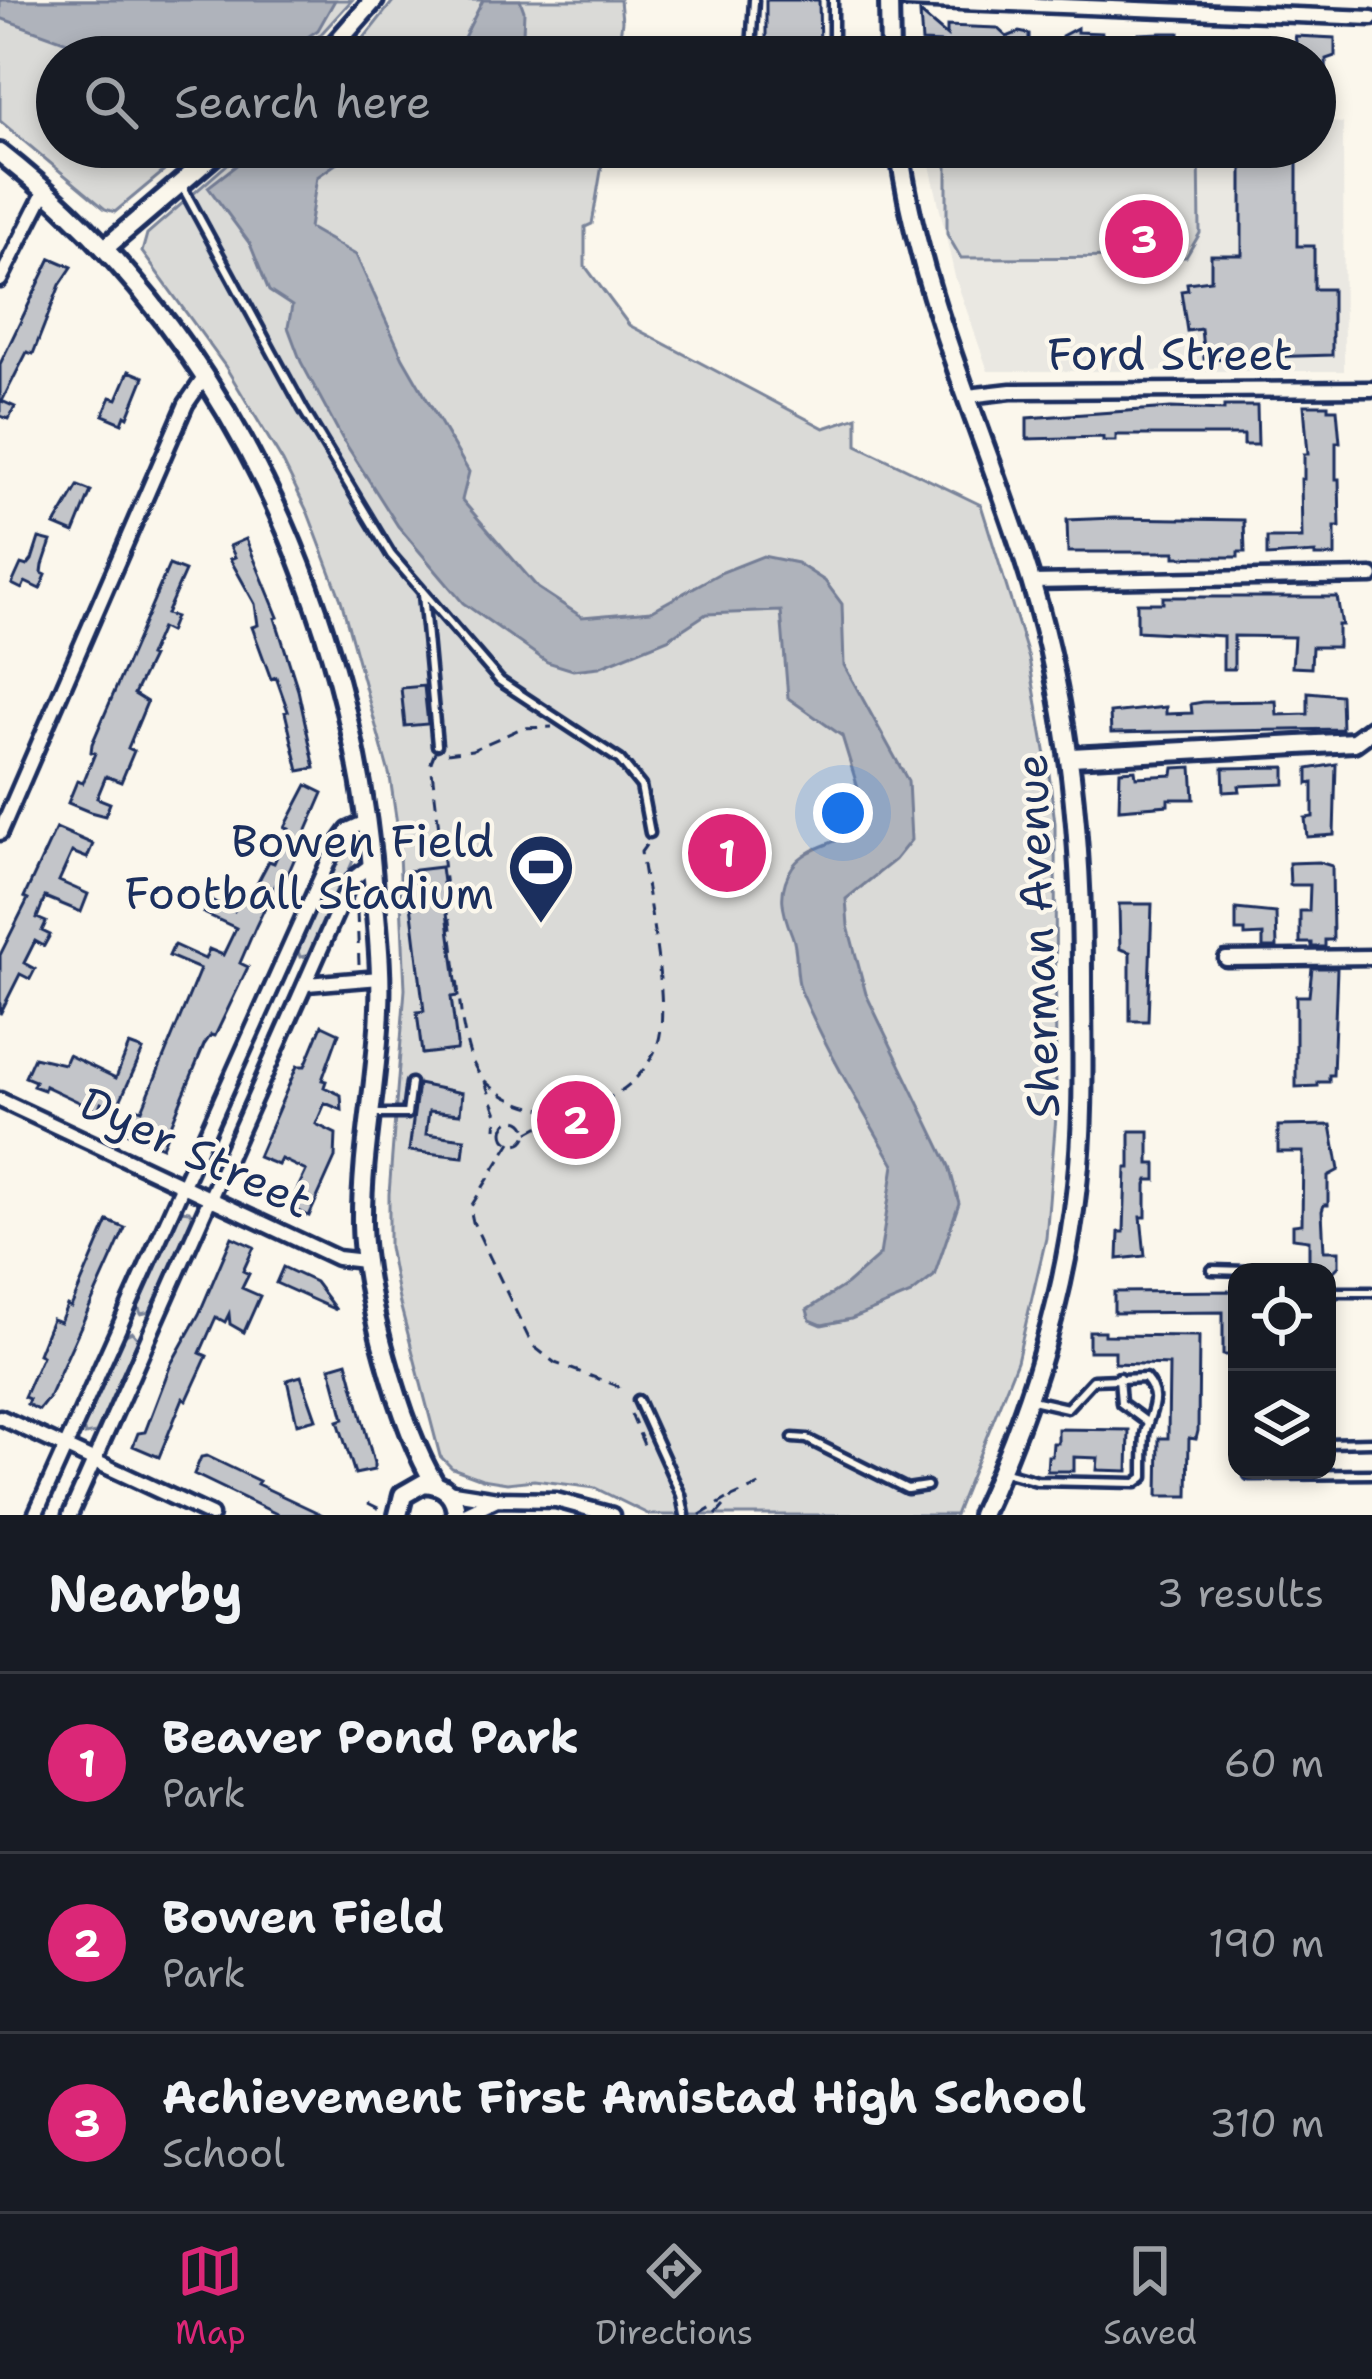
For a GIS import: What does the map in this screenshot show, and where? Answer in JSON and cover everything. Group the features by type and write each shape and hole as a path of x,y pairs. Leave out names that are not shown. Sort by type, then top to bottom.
{"main road":[{"path":"342,36 374,0"},
{"path":"889,0 890,36"},
{"path":"0,153 46,189 105,248 144,293 204,378 249,450 320,611 353,734 368,820 380,977 363,1194 364,1262 406,1426 408,1490"},
{"path":"105,248 198,168"},
{"name":"Sherman Avenue","path":"903,168 921,257 1031,581 1052,661 1071,758 1082,939 1082,1126 1064,1268 1029,1399 982,1515"},
{"path":"1071,758 1354,742 1372,729"},
{"path":"406,1426 460,1515"},
{"path":"398,1515 408,1490 424,1483 441,1487"}],"street":[{"path":"907,0 1372,18"},
{"path":"0,280 46,189"},
{"path":"0,832 186,404 204,378"},
{"name":"Ford Street","path":"968,396 1372,389"},
{"path":"1031,581 1372,576"},
{"path":"35,1515 340,838 368,820"},
{"path":"70,1515 349,886 372,864"},
{"path":"1226,959 1372,957"},
{"path":"285,960 310,978 380,977"},
{"path":"237,1066 264,1079"},
{"name":"Dyer Street","path":"0,1100 337,1258 364,1262"},
{"path":"124,1317 152,1330"},
{"path":"0,1418 211,1515"},
{"path":"441,1487 498,1499 556,1500 612,1515"},
{"path":"460,1515 498,1499"}],"lane":[{"path":"753,36 754,0"},
{"path":"833,0 833,36"},
{"path":"180,183 391,555 500,681 620,760 641,786 650,833"},
{"path":"422,591 435,750"},
{"path":"372,1114 407,1114 411,1083"},
{"path":"1213,1270 1228,1269"},
{"path":"1336,1292 1372,1292"},
{"path":"1119,1377 1121,1403 1148,1423"},
{"path":"1002,1471 1037,1480 1142,1481 1148,1423 1155,1409 1150,1382 1139,1377 1093,1380 1067,1408 1029,1399"},
{"path":"638,1400 686,1515"},
{"path":"793,1438 807,1439 908,1489 927,1486"},
{"path":"1336,1442 1372,1442"},
{"path":"1336,1474 1372,1474"}],"path":[{"path":"504,1129 494,1128 497,1114 470,1055 462,1021 431,762 435,750 472,750 522,728 566,724"},
{"path":"485,1081 515,1100 566,1111 597,1106 620,1093 642,1071 657,1046 662,1022 641,852 650,833"},
{"path":"357,912 359,966"},
{"path":"527,1132 566,1111"},
{"path":"504,1129 517,1120 525,1124 527,1132 520,1142 511,1142"},
{"path":"504,1129 511,1142"},
{"path":"511,1142 470,1208 473,1222 532,1345 555,1363 613,1383 623,1396"},
{"path":"631,1414 647,1452"},
{"path":"700,1515 764,1483"},
{"path":"716,1515 732,1497"},
{"path":"368,1503 389,1514"}],"shaded area":[{"path":"0,0 352,0 319,36 36,36 36,151 0,121"},
{"path":"0,0 335,0 318,30 309,36 50,36 0,18"},
{"path":"394,0 620,0 620,36 366,36"},
{"path":"483,0 520,0 523,36 465,36"},
{"path":"1336,122 1343,123 1344,371 988,371 955,277 931,168 1336,168"},
{"path":"56,168 168,168 115,212"},
{"path":"223,168 601,168 592,224 585,227 585,266 629,325 824,428 857,417 857,445 981,505 1029,659 1049,773 1055,823 1056,1116 1046,1238 1017,1361 955,1515 650,1515 595,1488 482,1479 452,1468 440,1456 389,1247 405,989 398,831 390,777 341,600 308,513 225,366 142,252 147,234"},
{"path":"233,168 330,168 317,177 309,228 356,255 403,358 469,472 462,500 538,588 582,617 651,611 720,573 763,556 797,563 825,581 842,604 844,665 908,781 911,840 895,860 846,899 848,926 866,994 949,1166 959,1203 934,1276 911,1294 851,1319 822,1325 810,1320 807,1310 880,1255 894,1165 833,1057 799,984 783,900 788,875 805,855 849,834 865,811 842,736 788,698 781,611 706,614 668,639 599,667 573,670 547,662 463,603 398,526 342,438 301,362 288,327 292,306 269,291 250,244 208,187"},
{"path":"947,168 1199,168 1200,233 1186,257 961,258 947,234"},
{"path":"349,847 356,854 311,955 300,957 298,951 342,850"},
{"path":"180,1210 194,1218 150,1312 141,1314 138,1306"},
{"path":"132,1332 138,1339 96,1433 85,1435 83,1427 125,1335"}],"building":[{"path":"766,0 819,0 820,36 766,36"},
{"path":"920,13 947,36 922,36"},
{"path":"947,26 997,28 1006,36 947,36"},
{"path":"1077,28 1077,32 1102,33 1102,36 1062,36"},
{"path":"1139,34 1179,36 1139,36"},
{"path":"1242,168 1297,168 1297,246 1314,246 1314,289 1332,289 1332,355 1204,359 1201,329 1187,331 1181,291 1188,290 1187,283 1211,280 1211,255 1242,255"},
{"path":"51,258 72,267 33,354 27,352 2,401 15,407 9,419 0,416 0,364"},
{"path":"129,371 144,377 122,423 103,415 111,397 117,399"},
{"path":"1304,405 1337,409 1340,527 1335,527 1335,556 1267,556 1267,538 1302,538 1301,479 1304,454 1308,454"},
{"path":"1224,406 1257,406 1258,445 1244,445 1244,435 1116,435 1116,441 1103,441 1103,437 1027,439 1027,418 1171,408 1224,410"},
{"path":"78,486 91,491 74,533 55,525"},
{"path":"1067,520 1244,520 1245,552 1238,552 1238,557 1175,557 1175,552 1068,552"},
{"path":"39,538 51,541 43,565 46,575 40,589 25,582 22,589 12,584 21,564 27,566 32,560"},
{"path":"246,539 278,617 315,768 299,771 288,711 252,627 258,625 255,604 230,559 235,557 230,546"},
{"path":"169,565 185,571 166,614 175,617 169,632 161,628 134,694 147,702 128,748 134,751 121,782 106,776 97,798 110,803 105,816 90,812 68,803 77,781 83,783 95,753 92,744"},
{"path":"1163,597 1337,597 1342,625 1338,625 1338,647 1312,647 1311,668 1292,667 1294,637 1234,636 1234,669 1223,669 1223,636 1137,631 1137,603 1163,603"},
{"path":"424,686 428,724 405,726 401,688"},
{"path":"1308,692 1341,695 1342,729 1111,733 1110,713 1166,707 1166,714 1192,713 1191,704 1203,702 1276,701 1277,715 1308,714"},
{"path":"1336,764 1334,835 1307,837 1305,818 1313,817 1308,769"},
{"path":"1192,767 1194,799 1119,809 1120,771 1135,770 1136,777 1173,775 1174,768"},
{"path":"1285,767 1285,784 1239,786 1240,791 1224,792 1223,768"},
{"path":"307,785 323,793 284,883 278,880 256,926 240,963 248,967 215,1036 204,1045 162,1147 126,1132 136,1108 142,1110 200,969 169,956 174,945 205,959 209,949 223,955 236,928 204,913 210,900 234,911 242,894 250,897 269,861 274,863 289,829 285,827"},
{"path":"56,828 93,844 87,858 72,852 59,881 88,894 81,912 45,897 37,918 46,922 42,931 50,935 44,946 35,941 24,963 35,969 30,979 20,974 0,1014 0,955"},
{"path":"1289,863 1332,866 1333,940 1325,940 1325,947 1312,947 1312,943 1300,943 1300,911 1309,911 1310,885 1290,885"},
{"path":"441,867 458,996 451,997 457,1044 456,1050 422,1054 417,1012 424,1011 407,871"},
{"path":"1119,904 1152,904 1148,1021 1130,1021 1130,952 1120,949"},
{"path":"1236,909 1276,913 1277,948 1263,948 1263,935 1245,936 1245,931 1236,931"},
{"path":"1312,968 1337,968 1333,1075 1318,1086 1296,1087 1296,996 1309,996"},
{"path":"322,1025 339,1033 322,1080 324,1087 341,1095 342,1110 325,1103 316,1124 336,1134 335,1158 309,1216 289,1207 306,1171 281,1159 278,1165 258,1157 297,1066 305,1066"},
{"path":"129,1045 143,1050 116,1110 101,1103 98,1111 45,1086 44,1090 33,1086 35,1081 25,1077 34,1057 64,1064 68,1055 116,1078"},
{"path":"418,1084 462,1093 460,1114 429,1111 426,1134 465,1139 463,1157 409,1151"},
{"path":"1331,1125 1339,1170 1328,1176 1328,1205 1322,1211 1324,1251 1339,1251 1336,1269 1336,1263 1309,1263 1309,1240 1293,1238 1293,1225 1302,1224 1303,1152 1278,1152 1278,1126"},
{"path":"1130,1131 1149,1131 1149,1164 1156,1164 1156,1180 1148,1180 1146,1217 1141,1217 1145,1256 1118,1259 1119,1232 1124,1232 1126,1168 1130,1168"},
{"path":"108,1221 125,1228 39,1410 24,1397 42,1356 38,1354 52,1319 60,1322 67,1305 71,1307"},
{"path":"232,1237 254,1247 243,1271 249,1274 242,1288 260,1296 244,1332 230,1324 229,1314 225,1322 216,1317 200,1353 207,1356 187,1400 183,1398 159,1457 133,1446 138,1433 145,1432 171,1364"},
{"path":"283,1267 315,1282 336,1310 276,1283"},
{"path":"1228,1291 1228,1355 1223,1355 1223,1312 1114,1313 1114,1292"},
{"path":"1089,1331 1199,1336 1198,1431 1196,1439 1189,1438 1188,1496 1158,1496 1159,1438 1168,1438 1169,1365 1115,1363 1115,1351 1089,1351"},
{"path":"347,1362 374,1463 374,1470 355,1474 338,1421 344,1419 330,1367"},
{"path":"301,1376 316,1419 297,1424 287,1380"},
{"path":"1058,1429 1129,1430 1128,1471 1097,1470 1098,1458 1074,1457 1074,1471 1047,1471"},
{"path":"201,1457 323,1515 279,1515 194,1474"}],"place":[{"name":"Achievement First Amistad High School","path":"1144,239"},
{"name":"Beaver Pond Park","path":"727,853"},
{"name":"Bowen Field Football Stadium","path":"541,926"},
{"name":"Bowen Field","path":"576,1120"}]}
